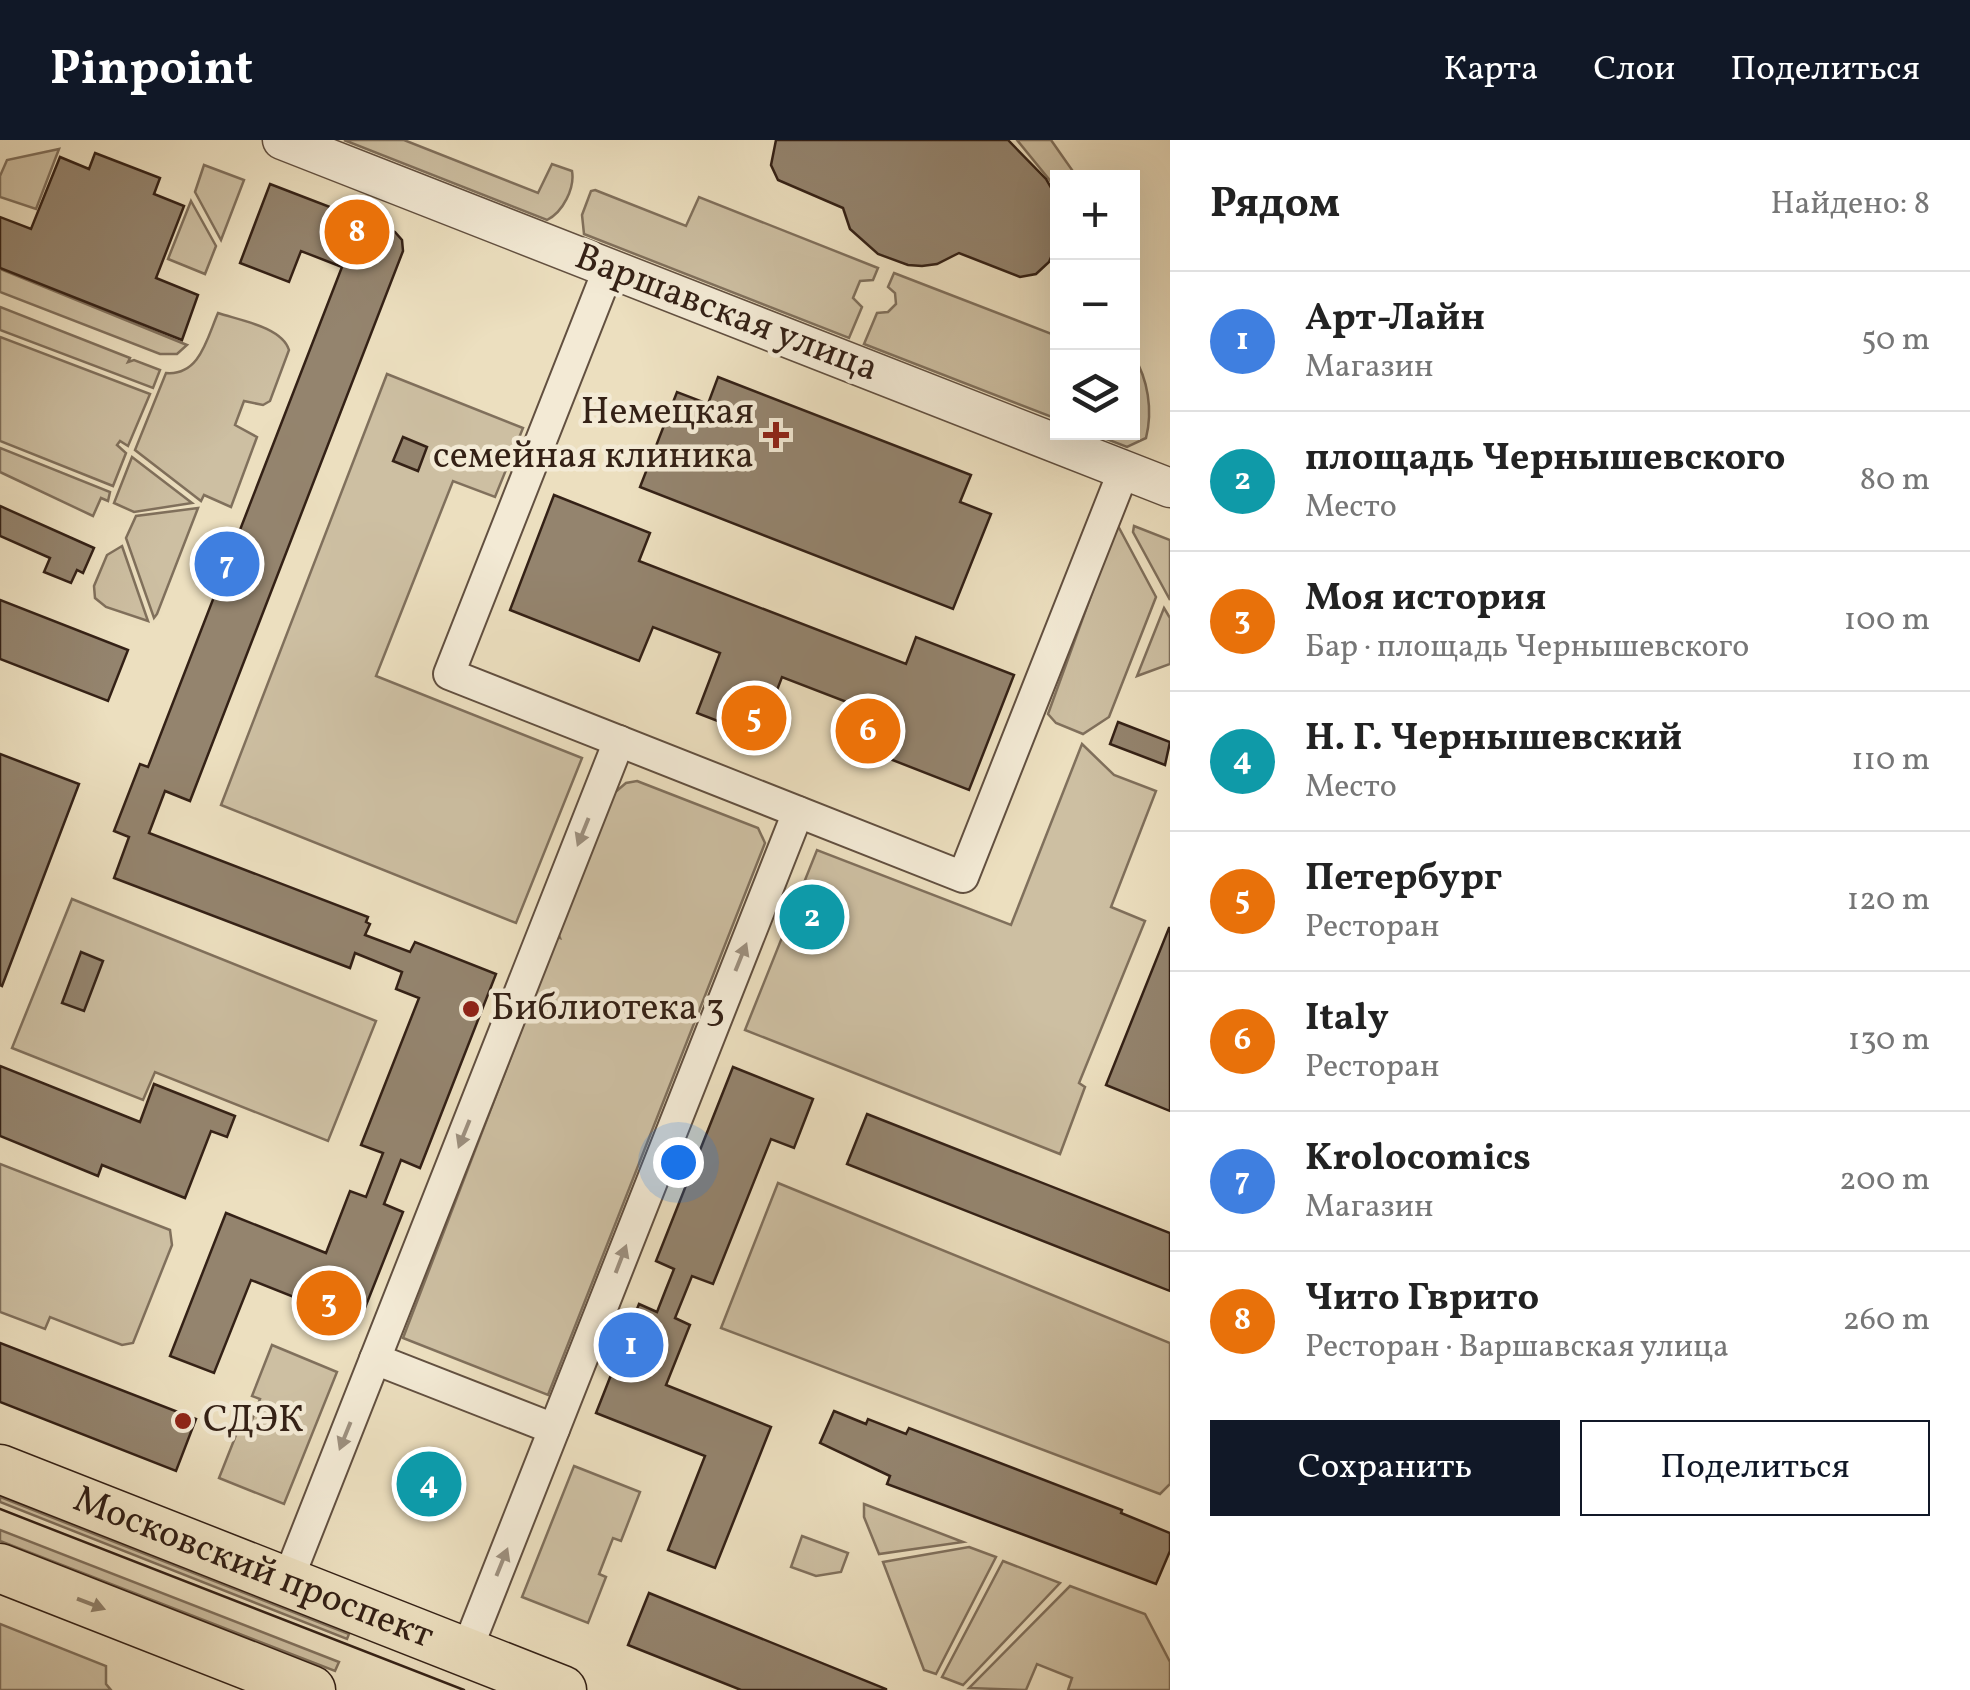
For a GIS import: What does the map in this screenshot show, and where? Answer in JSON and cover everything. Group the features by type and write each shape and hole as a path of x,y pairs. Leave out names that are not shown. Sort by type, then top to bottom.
{"main road":[{"name":"Московский проспект","path":"0,1470 562,1690"},
{"path":"0,1568 312,1690"}],"street":[{"name":"Варшавская улица","path":"282,140 1170,488"},
{"path":"609,268 449,674 963,877 1124,470"},
{"path":"287,1582 619,741"},
{"path":"466,1652 798,812"},
{"path":"375,1358 554,1429"}],"shaded area":[{"path":"344,140 404,140 538,193 552,164 572,171 572,185 563,205 547,220"},
{"path":"1017,140 1051,140 1072,170 1050,170 1050,180"},
{"path":"59,149 36,209 0,197 0,176 7,160"},
{"path":"204,165 244,180 221,240 195,192"},
{"path":"591,191 686,226 699,197 878,268 873,280 860,281 853,298 862,307 849,338 584,234 582,215"},
{"path":"191,201 216,246 205,274 168,259"},
{"path":"0,269 187,345 177,354 160,354 0,292"},
{"path":"894,273 1050,333 1050,416 864,344 877,313 888,312 896,304 895,293 888,287"},
{"path":"0,307 130,358 128,362 134,360 160,370 153,388 0,330"},
{"path":"218,313 269,330 289,350 270,401 263,405 244,401 235,425 257,437 231,507 204,495 201,501 135,450 166,373 187,368 201,354"},
{"path":"0,337 150,394 128,446 120,441 117,445 126,453 113,486 0,441"},
{"path":"1140,369 1149,406 1146,438 1127,447 1109,440 1140,440"},
{"path":"387,374 523,428 495,497 453,481 376,676 582,758 516,923 221,805"},
{"path":"0,448 110,492 108,501 101,498 93,516 0,472"},
{"path":"132,457 192,503 134,512 114,503"},
{"path":"198,508 154,618 126,538 136,516"},
{"path":"1117,524 1156,597 1109,717 1083,734 1056,723 1048,714"},
{"path":"1134,526 1170,540 1170,600 1133,532"},
{"path":"122,546 148,621 106,607 95,598 94,586 107,555"},
{"path":"1164,608 1170,618 1170,664 1137,676"},
{"path":"1082,744 1114,775 1156,791 1111,907 1145,921 1079,1083 1085,1087 1060,1154 745,1030 817,850 1011,925"},
{"path":"637,781 758,828 765,843 548,1395 403,1338 613,794 626,783"},
{"path":"72,899 376,1021 328,1141 155,1072 143,1100 12,1048"},
{"path":"0,1164 170,1230 172,1245 133,1343 122,1345 50,1317 45,1329 0,1312"},
{"path":"778,1183 1170,1343 1170,1484 1160,1494 721,1328"},
{"path":"272,1345 337,1372 284,1504 219,1478 238,1430 247,1433 260,1399 252,1396"},
{"path":"574,1466 640,1492 621,1541 613,1538 599,1574 606,1577 588,1623 522,1597"},
{"path":"0,1497 349,1634 347,1639 0,1502"},
{"path":"864,1504 963,1542 879,1554 864,1517"},
{"path":"0,1530 339,1662 335,1671 0,1541"},
{"path":"802,1536 848,1553 841,1572 816,1576 791,1567"},
{"path":"969,1547 996,1557 936,1674 924,1670 883,1562"},
{"path":"1003,1561 1060,1583 963,1685 942,1677"},
{"path":"1070,1586 1145,1614 1170,1662 1170,1690 1068,1690 1072,1678 1037,1664 1026,1690 969,1688"},
{"path":"0,1624 106,1666 106,1684 111,1690 0,1690"}],"building":[{"path":"776,140 1008,140 1050,186 1050,260 1036,274 1020,277 959,253 937,264 908,265 878,254 850,229 843,208 778,180 771,165"},
{"path":"95,153 160,178 154,194 184,206 156,278 198,295 182,340 0,268 0,217 31,229 60,157 89,169"},
{"path":"270,184 395,232 402,240 403,251 190,801 165,791 149,833 368,917 366,922 370,924 365,935 410,952 415,942 496,974 420,1168 401,1160 384,1204 403,1212 359,1323 251,1280 214,1373 170,1356 226,1213 326,1253 350,1191 366,1197 383,1153 361,1145 419,998 396,989 402,972 355,953 350,968 114,878 129,837 114,831 140,764 148,767 342,267 301,251 289,282 240,263"},
{"path":"718,377 971,475 960,502 991,514 953,609 640,487 677,392 708,404"},
{"path":"403,437 427,447 418,471 393,461"},
{"path":"554,495 650,533 639,561 906,664 916,637 1014,675 969,790 839,739 852,704 782,677 759,737 697,713 720,653 653,627 639,661 510,610"},
{"path":"0,506 94,548 83,573 77,570 71,583 44,572 50,558 0,536"},
{"path":"0,600 128,650 108,701 0,659"},
{"path":"1118,722 1170,742 1165,765 1110,744"},
{"path":"0,754 79,784 2,986 0,985"},
{"path":"1170,928 1170,1111 1106,1085"},
{"path":"81,952 103,961 84,1011 62,1003"},
{"path":"0,1066 140,1122 154,1084 235,1116 227,1137 211,1131 185,1198 102,1165 98,1176 0,1136"},
{"path":"733,1067 813,1099 794,1148 771,1139 713,1284 692,1276 675,1318 690,1325 666,1385 771,1427 715,1568 668,1550 705,1456 596,1413 639,1304 657,1312 674,1269 656,1261"},
{"path":"867,1114 1170,1233 1170,1291 847,1164"},
{"path":"0,1343 196,1419 176,1471 0,1402"},
{"path":"834,1411 906,1434 909,1428 1122,1510 1121,1513 1170,1533 1170,1551 1156,1584 887,1484 890,1476 820,1443"},
{"path":"649,1593 886,1690 741,1690 628,1645"}],"tram line":[{"path":"0,1509 464,1690"}],"place":[{"name":"Чито Гврито","path":"357,232"},
{"name":"Немецкая семейная клиника","path":"776,435"},
{"name":"Krolocomics","path":"227,564"},
{"name":"Петербург","path":"754,718"},
{"name":"Italy","path":"868,731"},
{"name":"площадь Чернышевского","path":"812,917"},
{"name":"Библиотека 3","path":"471,1009"},
{"name":"Моя история","path":"329,1303"},
{"name":"Арт-Лайн","path":"631,1345"},
{"name":"СДЭК","path":"183,1421"},
{"name":"Н. Г. Чернышевский","path":"429,1484"}]}
